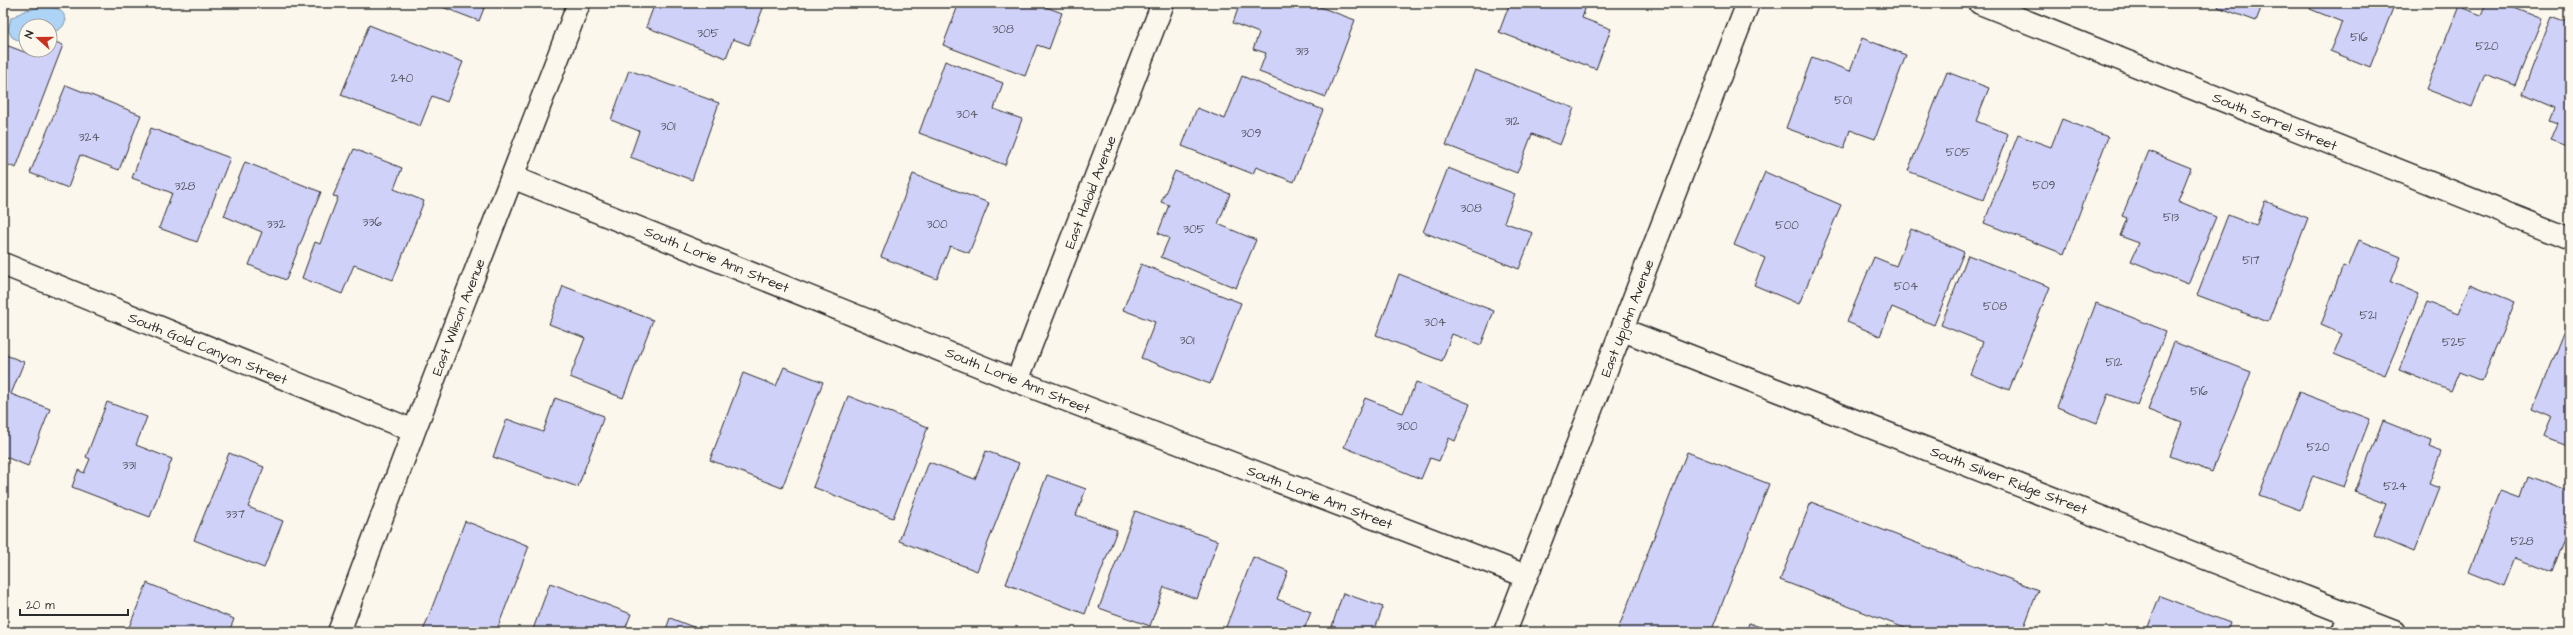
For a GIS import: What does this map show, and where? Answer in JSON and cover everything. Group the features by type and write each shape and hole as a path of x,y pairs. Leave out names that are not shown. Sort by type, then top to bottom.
{"street":[{"name":"East Wilson Avenue","path":"339,632 414,431 579,3"},
{"name":"East Haloid Avenue","path":"1017,381 1163,3"},
{"name":"East Upjohn Avenue","path":"1505,632 1623,330 1748,3"},
{"name":"South Sorrel Street","path":"1980,3 2570,239"},
{"name":"South Lorie Ann Street","path":"512,177 1017,381 1526,576"},
{"name":"South Gold Canyon Street","path":"3,264 414,431"},
{"name":"South Silver Ridge Street","path":"1623,330 2346,623 2394,632"}],"water":[{"path":"47,6 62,12 66,20 64,25 58,30 58,18 18,18 18,40 12,37 8,30 11,18 26,10"}],"building":[{"path":"432,3 486,3 479,21"},
{"path":"655,3 765,3 749,45 733,39 726,58 646,27"},
{"path":"959,3 1036,3 1062,13 1049,49 1037,45 1025,76 943,45"},
{"path":"1240,3 1309,3 1355,20 1326,97 1259,72 1266,53 1253,49 1259,33 1233,23"},
{"path":"1510,3 1587,3 1582,18 1611,29 1596,69 1499,32"},
{"path":"2219,3 2263,3 2256,21 2218,7"},
{"path":"2313,3 2395,3 2370,67 2330,51 2342,22 2310,9"},
{"path":"2486,3 2502,3 2542,19 2515,85 2485,74 2472,107 2426,89 2459,6 2481,15"},
{"path":"2552,16 2570,23 2570,147 2551,140 2558,123 2550,120 2555,108 2522,94"},
{"path":"369,25 463,62 447,102 432,96 420,126 341,95"},
{"path":"1862,38 1906,55 1875,139 1850,130 1844,149 1786,128 1812,57 1850,71"},
{"path":"58,43 63,45 16,168 3,163 3,44 18,50 18,58 58,58"},
{"path":"945,61 1003,83 994,109 1022,119 1005,165 919,133"},
{"path":"629,70 719,103 692,180 630,157 639,131 611,120"},
{"path":"1475,70 1574,108 1560,145 1532,134 1517,173 1446,145"},
{"path":"1947,72 1989,88 1976,121 2008,134 1983,200 1908,171"},
{"path":"1242,76 1323,110 1294,182 1256,167 1253,174 1182,146 1197,108 1225,119"},
{"path":"66,85 141,115 119,170 80,155 68,188 30,173"},
{"path":"2062,119 2108,137 2064,254 1984,223 2018,135 2051,147"},
{"path":"151,128 230,158 197,242 159,228 172,193 132,178"},
{"path":"354,149 402,168 394,189 424,201 393,280 354,265 342,294 302,278 315,242 320,244 338,197 333,196"},
{"path":"2149,151 2191,168 2178,201 2216,217 2188,284 2131,261 2139,243 2120,236 2127,218 2122,216"},
{"path":"245,162 321,192 286,280 249,265 262,232 224,216"},
{"path":"1448,168 1515,194 1504,222 1533,233 1519,269 1423,232"},
{"path":"1175,171 1230,194 1218,224 1256,240 1236,288 1161,257 1169,238 1158,233 1169,205 1161,202"},
{"path":"1765,172 1841,205 1799,304 1754,285 1765,258 1734,245"},
{"path":"913,174 989,203 969,253 950,246 937,279 881,257"},
{"path":"2265,201 2308,218 2268,322 2197,295 2228,215 2256,226"},
{"path":"1911,229 1964,252 1934,325 1892,307 1880,336 1847,322 1874,257 1896,266"},
{"path":"2359,240 2401,257 2391,282 2419,294 2385,375 2334,354 2342,334 2321,325 2343,266 2348,268"},
{"path":"1968,255 2050,287 2009,390 1970,374 1983,342 1941,325"},
{"path":"1141,264 1241,303 1210,384 1141,358 1155,322 1123,310"},
{"path":"1399,274 1494,311 1481,345 1452,334 1442,361 1376,335"},
{"path":"2470,284 2515,302 2482,381 2459,372 2451,391 2399,370 2427,302 2458,314"},
{"path":"563,286 653,320 623,398 570,377 585,338 549,324"},
{"path":"2096,303 2166,331 2137,405 2108,394 2097,423 2057,407"},
{"path":"2568,323 2570,323 2570,447 2544,437 2552,418 2533,410"},
{"path":"2174,342 2251,372 2212,472 2170,456 2182,423 2148,410"},
{"path":"3,354 24,362 11,394 50,409 28,466 3,456"},
{"path":"784,367 823,382 782,488 710,460 743,373 776,386"},
{"path":"1416,382 1470,404 1455,441 1449,438 1439,461 1430,458 1421,479 1344,447 1365,398 1403,413"},
{"path":"2299,392 2370,419 2344,487 2313,476 2300,510 2259,495"},
{"path":"848,396 928,427 893,518 813,487"},
{"path":"555,398 604,416 578,487 493,457 507,419 543,432"},
{"path":"107,402 147,417 136,445 172,459 150,517 72,487 78,470 84,473 90,459 86,457"},
{"path":"2383,421 2431,440 2429,447 2441,452 2429,484 2439,488 2414,552 2374,535 2386,504 2355,492"},
{"path":"986,451 1019,463 977,571 899,541 929,462 975,479"},
{"path":"1687,452 1769,484 1711,632 1617,632"},
{"path":"229,453 264,467 248,507 283,521 264,568 194,540"},
{"path":"1047,475 1086,489 1076,515 1117,530 1085,614 1006,584"},
{"path":"2527,476 2570,492 2570,524 2552,572 2515,558 2504,586 2469,572 2501,490 2520,497"},
{"path":"1811,502 2038,590 2022,632 1915,632 1780,580"},
{"path":"1135,511 1218,541 1197,599 1164,587 1150,626 1099,608"},
{"path":"465,521 529,546 496,632 424,632 423,631"},
{"path":"1253,557 1288,571 1277,599 1311,612 1303,632 1224,632"},
{"path":"147,583 234,619 229,632 127,632"},
{"path":"550,583 631,614 624,632 532,632"},
{"path":"1343,593 1383,607 1374,632 1330,632"},
{"path":"2160,596 2230,623 2227,632 2146,632"},
{"path":"670,618 706,632 665,632"},
{"path":"1749,623 1773,632 1746,632"}]}
